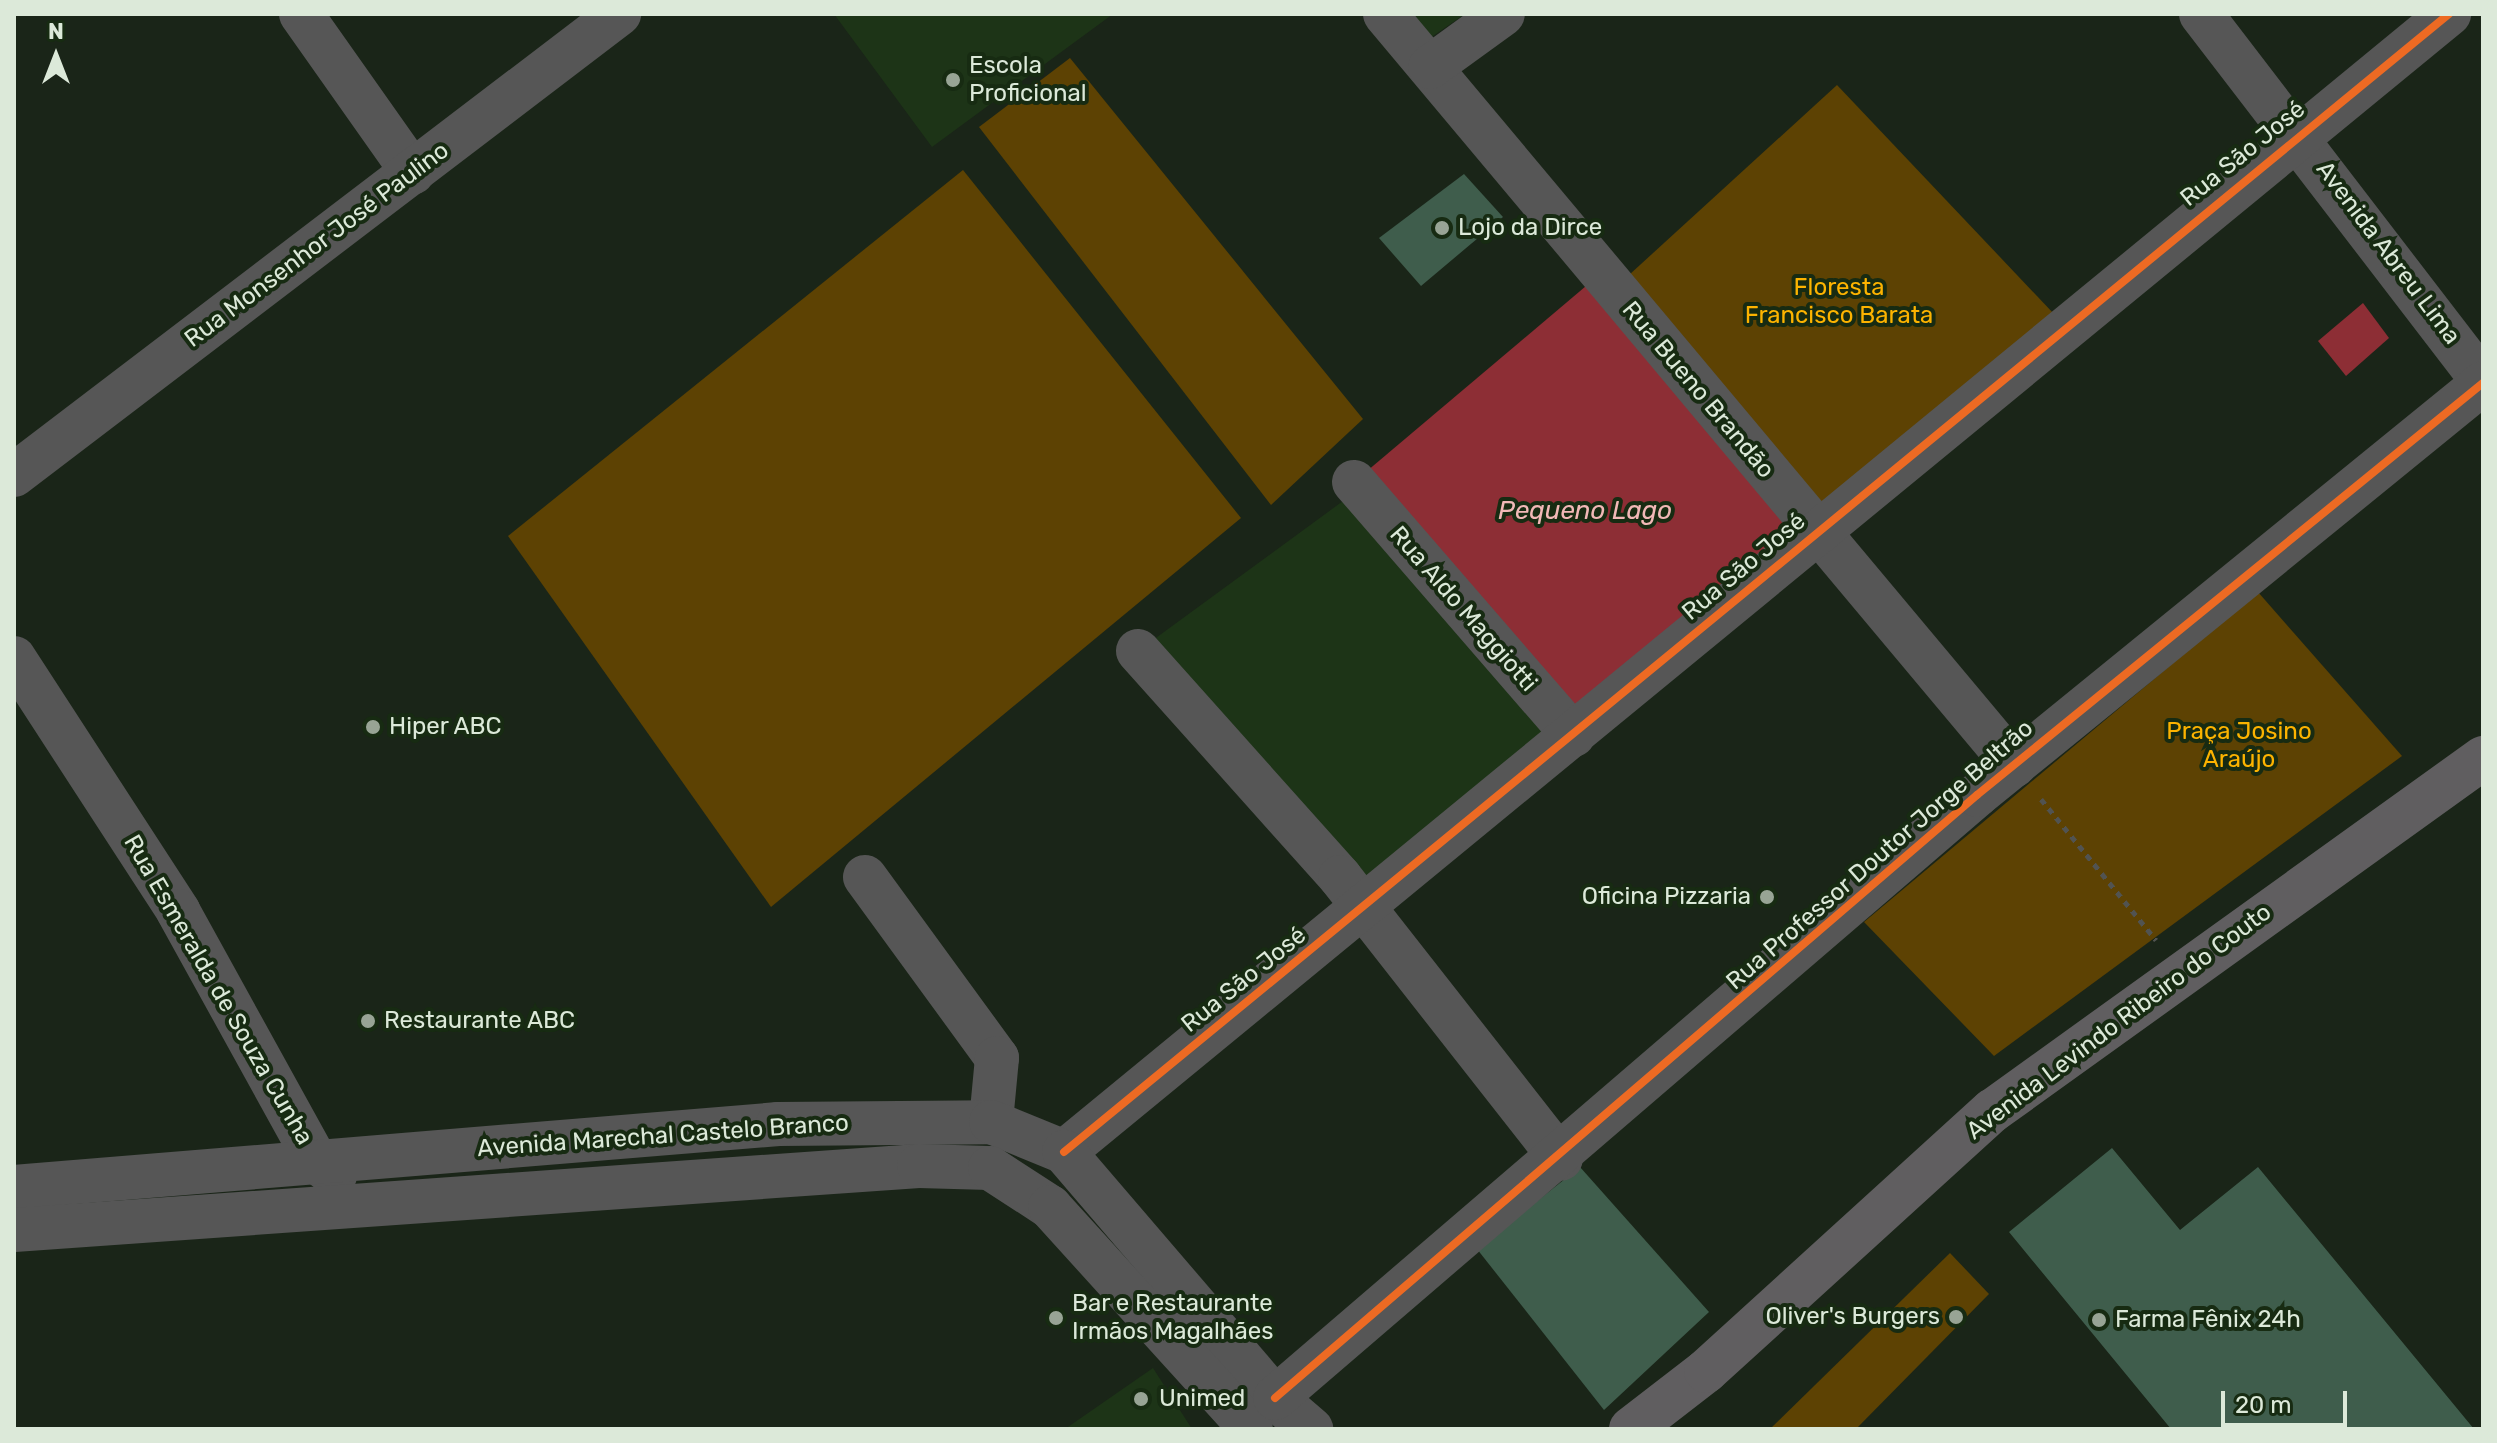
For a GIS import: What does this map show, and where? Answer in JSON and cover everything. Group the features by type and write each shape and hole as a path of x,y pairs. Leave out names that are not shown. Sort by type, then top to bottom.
{"main road":[{"name":"Avenida Levindo Ribeiro do Couto","path":"1631,1429 1702,1374 1992,1111 2181,972 2483,758"},
{"name":"Avenida Levindo Ribeiro do Couto","path":"1669,1429 1702,1374"}],"street":[{"path":"301,14 413,173"},
{"name":"Rua Monsenhor José Paulino","path":"14,475 619,14"},
{"name":"Rua Bueno Brandão","path":"1385,14 2014,765"},
{"path":"1430,67 1503,14"},
{"name":"Avenida Abreu Lima","path":"2201,14 2299,134 2483,382"},
{"name":"Rua São José","path":"1064,1152 1365,908 2299,134 2449,14"},
{"name":"Rua Professor Doutor Jorge Beltrão","path":"1263,1413 2014,765 2483,382"},
{"name":"Rua Aldo Maggiotti","path":"1354,482 1573,735"},
{"path":"1138,651 1365,908 1561,1159"},
{"name":"Rua Esmeralda de Souza Cunha","path":"14,658 178,911 316,1161"},
{"path":"865,877 997,1058 991,1122"},
{"name":"Avenida Marechal Castelo Branco","path":"14,1187 778,1124 991,1122 1064,1152 1263,1413"},
{"name":"Avenida Marechal Castelo Branco","path":"316,1161 368,1193 416,1204"},
{"name":"Avenida Marechal Castelo Branco","path":"14,1230 416,1204 919,1166 990,1168 1050,1207 1263,1413 1311,1429"}],"path":[{"path":"2014,765 2181,972"}],"shaded area":[{"name":"Escola Proficional","path":"834,14 1113,14 932,147"},
{"path":"1411,14 1465,14 1430,38"},
{"path":"1343,501 1548,734 1365,908 1138,651"},
{"name":"Unimed","path":"1153,1368 1192,1429 1065,1429"}],"green space":[{"path":"1070,58 1363,419 1271,505 979,127"},
{"name":"Floresta Francisco Barata","path":"1837,85 2054,314 1820,513 1629,275"},
{"path":"963,170 1241,518 771,907 508,536"},
{"name":"Praça Josino Araújo","path":"2258,592 2402,756 1994,1056 1864,922"},
{"path":"1950,1253 1989,1294 1856,1429 1770,1429"}],"water":[{"name":"Pequeno Lago","path":"1586,286 1817,533 1573,735 1354,482"},
{"path":"2363,303 2389,338 2346,376 2318,341"}],"building":[{"name":"Lojo da Dirce","path":"1464,174 1503,217 1421,286 1379,238"},
{"path":"2112,1148 2180,1230 2258,1167 2474,1429 2171,1429 2009,1232"},
{"path":"1580,1167 1709,1312 1604,1410 1477,1249"}],"cycle path":[{"path":"1064,1152 2449,14"},
{"path":"1275,1398 1977,795 2483,383"}],"place":[{"name":"Escola Proficional","path":"953,80"},
{"name":"Lojo da Dirce","path":"1442,228"},
{"name":"Hiper ABC","path":"373,727"},
{"name":"Oficina Pizzaria","path":"1767,897"},
{"name":"Restaurante ABC","path":"368,1021"},
{"name":"Oliver's Burgers","path":"1956,1317"},
{"name":"Bar e Restaurante Irmãos Magalhães","path":"1056,1318"},
{"name":"Farma Fênix 24h","path":"2099,1320"},
{"name":"Unimed","path":"1141,1399"}]}
